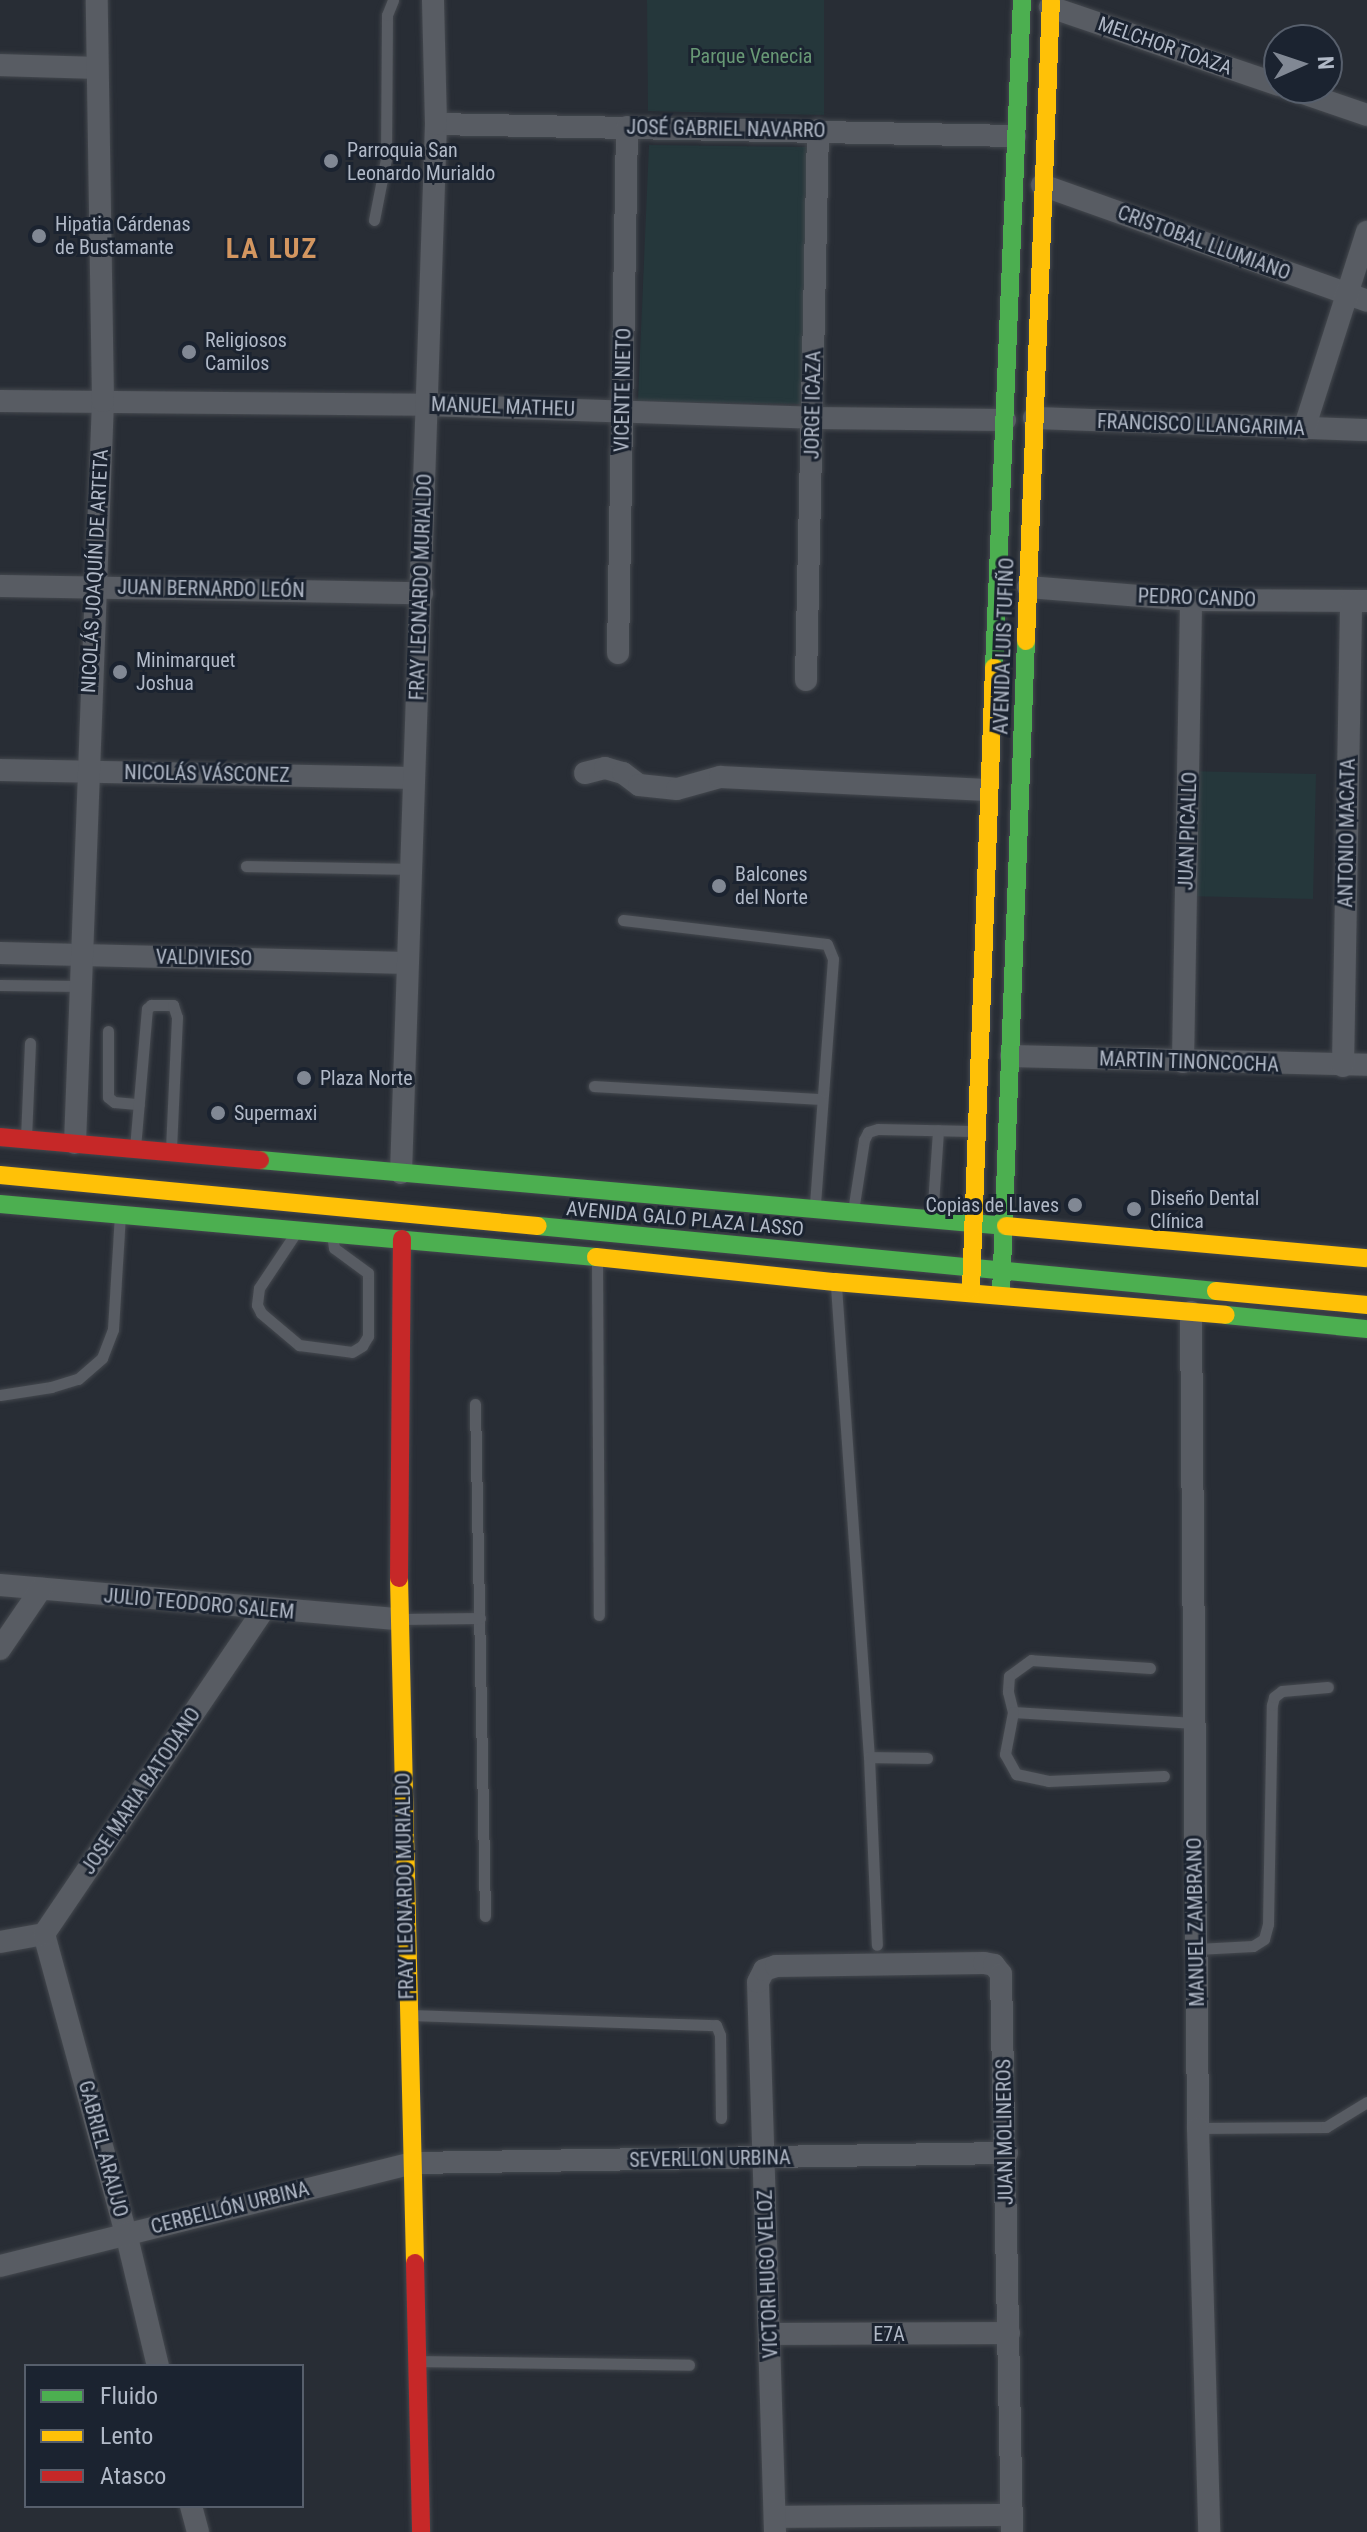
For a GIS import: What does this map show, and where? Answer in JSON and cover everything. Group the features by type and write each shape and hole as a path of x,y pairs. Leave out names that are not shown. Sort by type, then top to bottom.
{"main road":[{"name":"AVENIDA LUIS TUFIÑO","path":"971,1291 972,1266 965,1245 975,1223 987,790 1001,544 1022,0"},
{"name":"AVENIDA LUIS TUFIÑO","path":"1001,1294 1002,1268 1011,1248 1005,1226 1051,3"},
{"path":"1010,304 1039,305"},
{"path":"1001,544 1029,546"},
{"name":"AVENIDA GALO PLAZA LASSO","path":"0,1137 1367,1258"},
{"name":"AVENIDA GALO PLAZA LASSO","path":"0,1157 564,1209"},
{"name":"AVENIDA GALO PLAZA LASSO","path":"0,1175 1367,1305"},
{"path":"0,1204 1367,1329"},
{"name":"FRAY LEONARDO MURIALDO","path":"402,1239 399,1619 421,2532"},
{"path":"965,1245 1011,1248"}],"street":[{"name":"NICOLÁS JOAQUÍN DE ARTETA","path":"75,1143 86,771 103,401 97,0"},
{"name":"FRAY LEONARDO MURIALDO","path":"401,1173 436,124 433,0"},
{"name":"MELCHOR TOAZA","path":"1051,3 1263,79"},
{"path":"0,65 96,68"},
{"path":"1335,104 1367,115"},
{"name":"JOSÉ GABRIEL NAVARRO","path":"436,124 1015,136"},
{"name":"VICENTE NIETO","path":"618,653 627,127"},
{"name":"JORGE ICAZA","path":"806,680 818,130"},
{"name":"CRISTOBAL LLUMIANO","path":"1042,185 1357,297"},
{"path":"1304,429 1357,297 1367,232"},
{"name":"MANUEL MATHEU","path":"0,401 426,405 813,418 1005,420"},
{"name":"FRANCISCO LLANGARIMA","path":"1034,418 1367,430"},
{"name":"JUAN BERNARDO LEÓN","path":"0,586 422,593"},
{"name":"PEDRO CANDO","path":"1028,587 1191,600 1359,601"},
{"name":"JUAN PICALLO","path":"1183,1062 1191,600"},
{"name":"ANTONIO MACATA","path":"1343,1066 1359,601"},
{"path":"585,773 605,768 623,773 639,785 677,789 720,777 987,790"},
{"name":"NICOLÁS VÁSCONEZ","path":"0,770 414,778"},
{"name":"VALDIVIESO","path":"0,953 408,963"},
{"name":"MARTIN TINONCOCHA","path":"1011,1056 1367,1065"},
{"name":"MANUEL ZAMBRANO","path":"1191,1312 1198,2128 1209,2532"},
{"name":"JULIO TEODORO SALEM","path":"0,1585 263,1610 399,1619"},
{"path":"0,1649 41,1589"},
{"name":"JOSE MARIA BATODANO","path":"44,1934 263,1610"},
{"path":"0,1942 44,1934"},
{"name":"GABRIEL ARAUJO","path":"44,1934 126,2233 158,2364"},
{"name":"JUAN MOLINEROS","path":"764,1970 776,1966 984,1963 994,1965 1001,1974 1007,2153 1012,2524"},
{"name":"VICTOR HUGO VELOZ","path":"764,1970 758,1982 775,2525"},
{"name":"SEVERLLON URBINA","path":"414,2163 1007,2153"},
{"name":"CERBELLÓN URBINA","path":"0,2266 414,2163"},
{"name":"E7A","path":"769,2334 1009,2333"},
{"path":"192,2508 198,2532"},
{"path":"775,2525 1012,2524"}],"lane":[{"path":"374,220 386,159 387,15 393,0"},
{"path":"246,866 411,869"},
{"path":"623,920 827,944 833,959 815,1209"},
{"path":"0,985 81,986"},
{"path":"135,1148 147,1009 151,1005 173,1005 177,1017 171,1152"},
{"path":"108,1031 108,1097 114,1102 139,1104"},
{"path":"26,1139 30,1043"},
{"path":"594,1086 821,1099"},
{"path":"852,1212 868,1132 878,1129 978,1131"},
{"path":"932,1219 938,1130"},
{"path":"0,1395 51,1387 78,1379 102,1358 113,1329 120,1214"},
{"path":"297,1230 291,1245 259,1288 257,1305 261,1313 299,1345 352,1352 362,1346 368,1336 368,1273 334,1248 332,1233"},
{"path":"597,1257 599,1615"},
{"path":"835,1282 869,1757 877,1945"},
{"path":"475,1404 485,1916"},
{"path":"399,1619 480,1618"},
{"path":"1150,1668 1031,1660 1009,1676 1008,1692 1013,1712 1005,1754 1016,1774 1048,1781 1164,1776"},
{"path":"1197,1949 1253,1946 1264,1939 1268,1924 1274,1697 1282,1691 1328,1687"},
{"path":"1013,1712 1195,1723"},
{"path":"869,1757 927,1758"},
{"path":"409,2015 716,2025 720,2035 721,2118"},
{"path":"1198,2128 1326,2127 1367,2102"},
{"path":"417,2361 689,2365"}],"green space":[{"name":"Parque Venecia","path":"647,0 824,0 824,115 648,111"},
{"path":"649,145 811,147 803,404 638,401"},
{"path":"1186,771 1316,774 1313,899 1184,896"}],"traffic: fast":[{"path":"994,667 1022,0"},
{"path":"1001,1294 1026,641"},
{"path":"260,1160 1006,1226"},
{"path":"0,1204 596,1257"},
{"path":"538,1226 1216,1291"},
{"path":"1226,1315 1367,1329"}],"traffic: slow":[{"path":"1026,641 1051,0"},
{"path":"971,1289 994,667"},
{"path":"0,1175 538,1226"},
{"path":"1006,1226 1367,1258"},
{"path":"596,1257 835,1282 1226,1315"},
{"path":"1216,1291 1367,1305"},
{"path":"399,1578 415,2263"}],"traffic: jam":[{"path":"0,1137 260,1160"},
{"path":"399,1578 402,1239"},
{"path":"415,2263 421,2532"}],"place":[{"name":"Parroquia San Leonardo Murialdo","path":"331,161"},
{"name":"Hipatia Cárdenas de Bustamante","path":"39,236"},
{"name":"Religiosos Camilos","path":"189,352"},
{"name":"Minimarquet Joshua","path":"120,672"},
{"name":"Balcones del Norte","path":"719,886"},
{"name":"Plaza Norte","path":"304,1078"},
{"name":"Supermaxi","path":"218,1113"},
{"name":"Copias de Llaves","path":"1075,1205"},
{"name":"Diseño Dental Clínica","path":"1134,1209"}],"district":[{"name":"LA LUZ","path":"272,249"}]}
